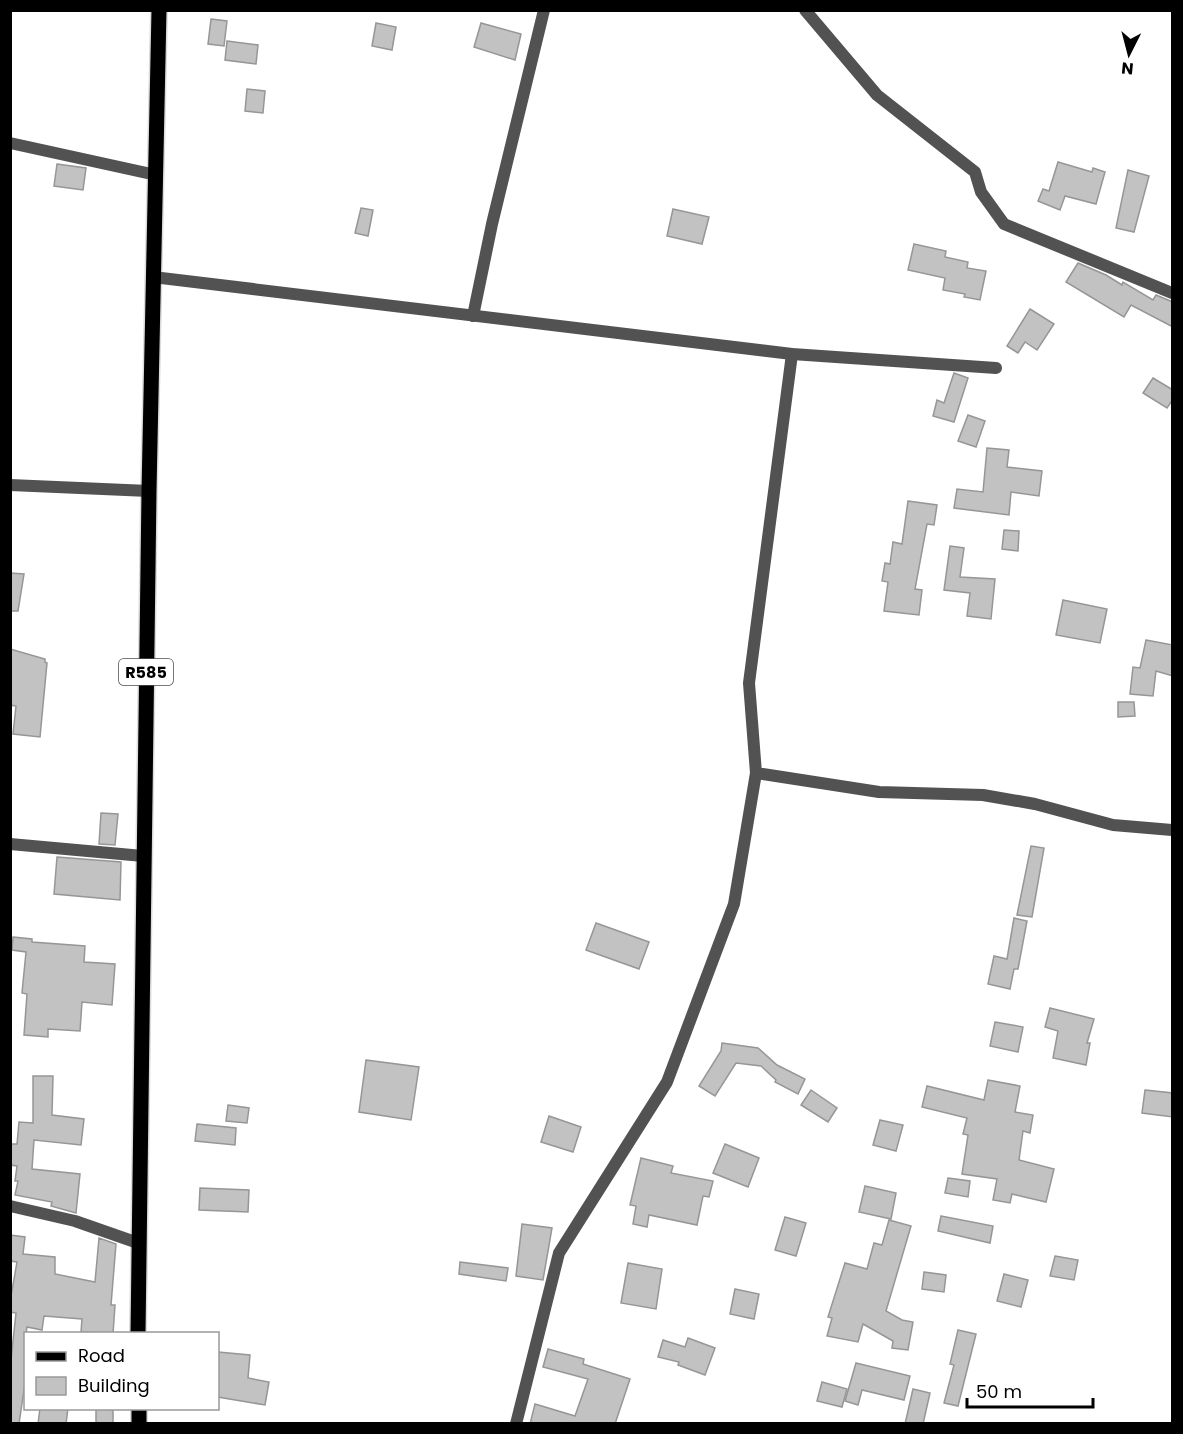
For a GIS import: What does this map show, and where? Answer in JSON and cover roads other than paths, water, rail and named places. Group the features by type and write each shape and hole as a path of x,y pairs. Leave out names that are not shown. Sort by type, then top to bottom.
{"main road":[{"name":"R585","path":"138,1332 143,856 159,10"}],"street":[{"path":"473,316 492,224 544,10"},
{"path":"805,10 878,95 975,172 981,192 1004,224 1173,293"},
{"path":"10,143 156,175"},
{"path":"153,277 792,354 996,368"},
{"path":"516,1424 559,1253 667,1082 734,904 756,773 749,682 792,354"},
{"path":"10,485 149,491"},
{"path":"756,773 879,792 983,795 1035,804 1113,825 1173,830"},
{"path":"10,844 143,856"},
{"path":"10,1206 75,1221 138,1243"}]}
